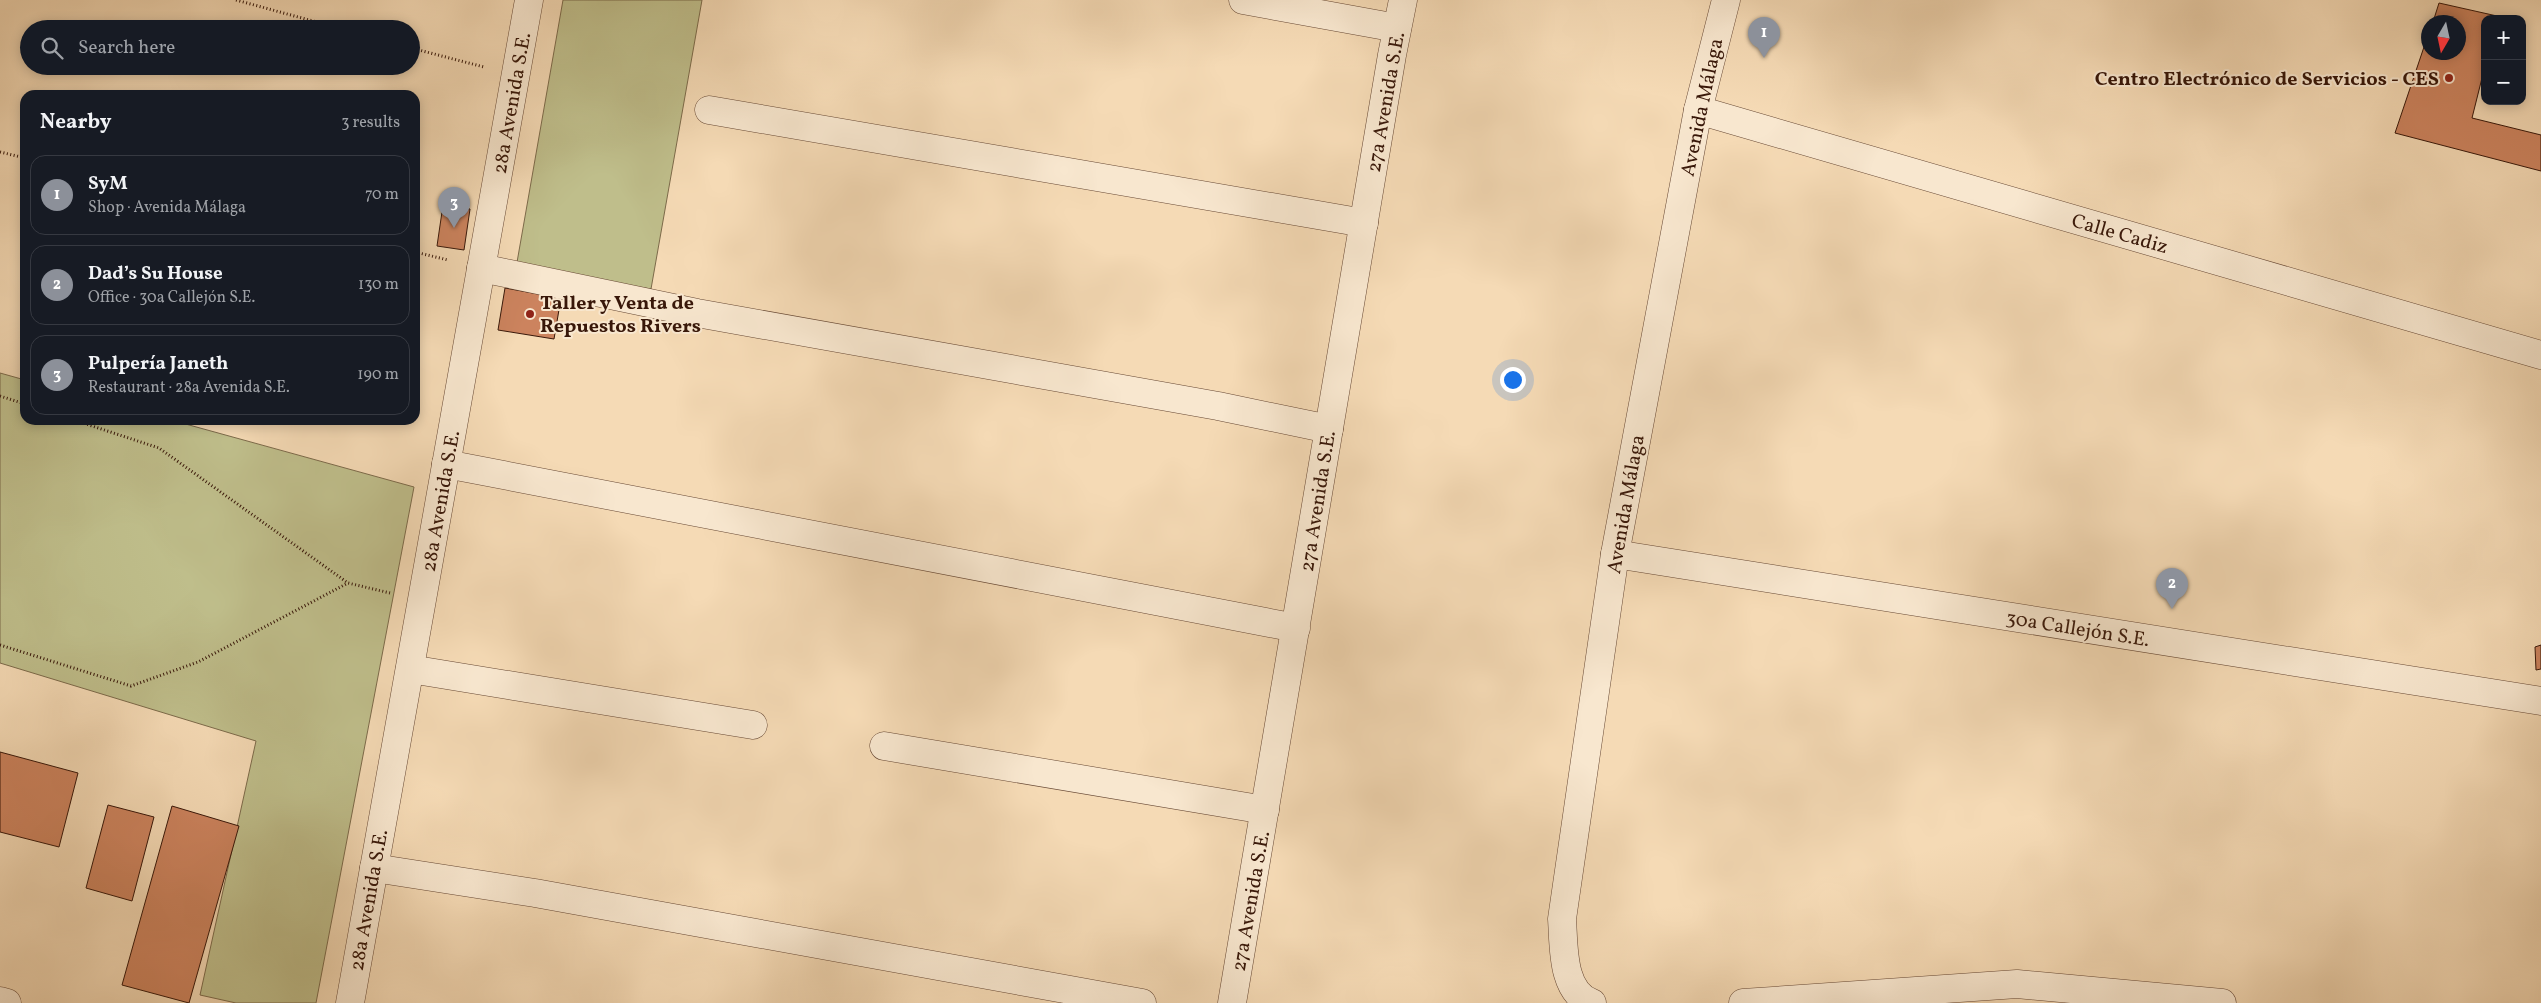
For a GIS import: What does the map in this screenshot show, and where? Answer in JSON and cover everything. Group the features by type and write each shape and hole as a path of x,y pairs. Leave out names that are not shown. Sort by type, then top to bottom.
{"street":[{"name":"28a Avenida S.E.","path":"350,1003 529,0"},
{"path":"1243,0 1397,28"},
{"name":"27a Avenida S.E.","path":"1232,1003 1403,0"},
{"name":"Avenida Málaga","path":"1592,1003 1569,983 1564,954 1562,919 1615,554 1698,110 1726,0"},
{"path":"708,110 1364,223"},
{"name":"Calle Cadiz","path":"1698,110 2541,355"},
{"path":"481,268 697,313 1218,406 1329,429"},
{"path":"446,464 1296,628"},
{"name":"30a Callejón S.E.","path":"1615,554 2541,701"},
{"path":"410,669 753,726"},
{"path":"884,746 1265,810"},
{"path":"374,868 535,893 1142,1003"},
{"path":"1743,1003 2018,993 2222,1003"},
{"path":"0,1001 6,1003"}],"path":[{"path":"236,0 309,20"},
{"path":"420,50 516,76"},
{"path":"0,152 20,157"},
{"path":"0,396 20,402"},
{"path":"89,425 159,448 348,583 422,601"},
{"path":"0,645 131,686 198,662 348,583"}],"shaded area":[{"path":"563,0 702,0 651,289 516,268"},
{"path":"0,373 20,379 20,425 189,425 414,487 316,1003 236,1003 200,995 256,741 0,663"}],"building":[{"path":"2439,3 2493,15 2481,15 2481,82 2472,118 2541,135 2541,171 2395,133 2421,56 2421,60 2466,60 2466,15 2435,15"},
{"path":"443,205 470,209 464,250 437,246"},
{"name":"Taller y Venta de Repuestos Rivers","path":"505,288 561,298 554,339 498,330"},
{"path":"2541,645 2541,669 2536,670 2535,647"},
{"path":"0,752 78,773 59,847 0,832"},
{"path":"108,805 154,817 132,901 86,888"},
{"path":"172,806 239,826 189,1003 122,985"}],"place":[{"name":"SyM","path":"1764,58"},
{"name":"Centro Electrónico de Servicios - CES","path":"2449,78"},
{"name":"Pulpería Janeth","path":"454,228"},
{"name":"Taller y Venta de Repuestos Rivers","path":"530,314"},
{"name":"Dad’s Su House","path":"2172,609"}]}
